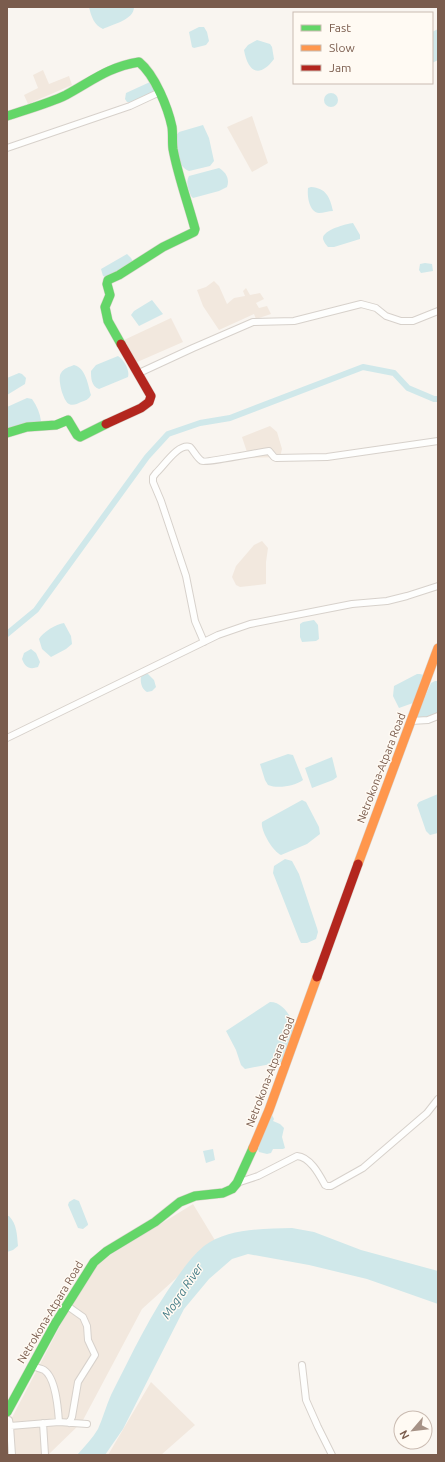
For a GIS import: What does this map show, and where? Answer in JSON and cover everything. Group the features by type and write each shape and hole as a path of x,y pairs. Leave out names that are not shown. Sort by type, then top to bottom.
{"street":[{"path":"7,116 65,95 109,70 139,62 144,66 160,92 169,115 172,129 173,148 194,229 194,232 152,253 107,282 110,292 105,307 108,321 139,373 150,396 149,402 141,408 80,437 77,435 68,420 56,425 27,427 7,432"},
{"path":"7,148 130,106 160,92"},
{"path":"139,373 253,322 294,321 361,304 376,308 386,316 401,321 413,321 438,311"},
{"path":"204,642 195,620 186,576 161,501 153,482 153,477 156,473 178,449 184,446 190,447 201,460 205,462 267,452 271,452 276,458 327,456 438,441"},
{"path":"7,738 218,635 250,624 352,604 387,601 438,586"},
{"name":"Netrokona-Atpara Road","path":"7,1412 66,1305 94,1262 102,1254 155,1222 185,1199 195,1196 222,1193 232,1189 237,1183 269,1110 364,846 412,721 438,648"},
{"path":"412,721 428,720 438,716"},
{"path":"237,1183 258,1176 297,1156 303,1157 310,1163 325,1184 327,1186 331,1186 364,1168 427,1113 438,1099"},
{"path":"66,1305 83,1317 87,1326 88,1340 95,1355 78,1382 72,1417 69,1423"},
{"path":"302,1365 306,1400 332,1455"},
{"path":"31,1366 44,1370 51,1380 56,1397 59,1422"},
{"path":"12,1455 8,1423 59,1422 87,1424"},
{"path":"43,1423 45,1455"}],"shaded area":[{"path":"43,70 49,84 69,76 72,85 28,104 24,95 38,88 33,75"},
{"path":"252,116 268,163 252,172 227,127"},
{"path":"214,281 219,286 227,304 234,298 245,296 243,291 246,288 250,295 260,293 264,299 256,303 259,308 267,306 271,314 256,319 254,314 219,330 203,306 197,290 206,287"},
{"path":"171,318 183,342 135,363 124,340"},
{"path":"270,426 277,432 282,449 280,457 250,458 242,437"},
{"path":"262,541 268,548 266,562 266,584 240,587 236,585 232,577 236,566 254,545"},
{"path":"193,1204 216,1242 142,1309 82,1422 48,1455 7,1455 7,1427 91,1267"},
{"path":"151,1382 195,1425 161,1455 108,1455"}],"water":[{"path":"89,7 134,7 131,15 127,18 103,29 95,23"},
{"path":"199,27 204,27 209,41 206,45 194,48 192,47 189,32"},
{"path":"438,29 438,60 433,62 433,32"},
{"path":"257,40 270,44 274,59 264,69 259,71 255,70 248,64 244,50 248,45"},
{"path":"150,82 156,92 132,102 127,102 125,99 126,93"},
{"path":"331,93 336,95 338,100 336,105 331,107 326,105 324,100 326,95"},
{"path":"203,125 209,138 214,161 210,166 189,171 182,166 177,152 175,137 179,132"},
{"path":"219,168 227,176 227,187 219,191 193,198 191,196 187,181 189,176"},
{"path":"311,187 324,191 329,198 333,211 319,213 313,210 309,203 308,195 308,188"},
{"path":"353,223 360,235 360,239 334,247 327,246 323,239 326,233 335,228"},
{"path":"127,254 133,262 108,278 103,276 101,269"},
{"path":"420,264 432,264 433,271 421,273 419,270"},
{"path":"152,300 163,314 139,326 131,315 134,311"},
{"path":"118,356 126,365 128,377 99,389 96,388 92,382 91,371 96,365"},
{"path":"74,365 84,373 91,395 89,398 72,405 65,399 61,389 60,376 62,371"},
{"path":"19,373 26,378 25,384 7,395 7,378"},
{"path":"27,398 32,399 34,402 39,412 41,421 36,424 8,429 7,407"},
{"path":"314,620 318,625 319,639 316,641 302,642 300,637 300,624"},
{"path":"64,623 71,636 72,644 51,657 42,649 39,639 50,629"},
{"path":"31,649 36,653 40,662 38,667 28,667 24,664 22,659 24,653"},
{"path":"144,674 148,674 154,680 156,687 152,691 147,692 142,686 141,677"},
{"path":"417,674 424,675 413,703 399,708 393,696 394,686"},
{"path":"438,681 438,714 432,717 417,719 417,715 431,683"},
{"path":"288,754 293,755 303,780 296,784 286,786 277,787 268,785 260,764"},
{"path":"332,757 337,777 312,788 305,768"},
{"path":"438,794 438,833 430,835 426,831 417,805 419,802"},
{"path":"302,800 306,802 319,827 320,834 307,844 281,855 274,850 268,840 263,830 262,822"},
{"path":"285,859 292,861 299,874 317,928 318,932 316,939 307,943 301,943 299,939 273,873 274,866"},
{"path":"270,1002 279,1005 286,1011 296,1028 286,1059 281,1062 245,1069 241,1065 236,1050 226,1031"},
{"path":"272,1115 274,1119 273,1121 280,1124 284,1128 282,1137 285,1148 273,1149 271,1153 267,1154 259,1152 258,1149 261,1138"},
{"path":"213,1149 215,1160 206,1163 203,1151"},
{"path":"74,1199 79,1201 88,1224 83,1229 78,1228 68,1205 69,1202"},
{"path":"7,1216 12,1219 15,1226 18,1246 7,1252"},
{"name":"Mogra River","path":"292,1228 314,1232 361,1250 438,1271 438,1304 367,1279 309,1265 248,1254 232,1259 209,1279 184,1309 123,1429 105,1455 77,1455 91,1440 98,1429 111,1395 142,1334 168,1290 190,1260 204,1246 213,1240 224,1236 258,1229"}],"waterway":[{"path":"7,634 36,610 147,457 168,434 200,423 230,418 363,367 394,373 408,388 434,399 438,399"}],"traffic: fast":[{"path":"7,116 60,98 109,71 118,67 139,62 150,75 160,92 170,119 175,159 195,229 194,232 163,247 119,275 108,280 107,284 110,295 105,307 108,321 121,344"},
{"path":"7,433 27,427 56,425 68,420 77,435 80,437 106,424"},
{"path":"7,1412 55,1324 94,1262 107,1251 155,1222 180,1202 195,1196 223,1193 232,1189 237,1183 253,1148"}],"traffic: slow":[{"path":"358,864 438,648"},
{"path":"253,1148 269,1110 317,977"}],"traffic: jam":[{"path":"106,424 141,408 149,402 151,396 121,344"},
{"path":"317,977 358,864"}]}
